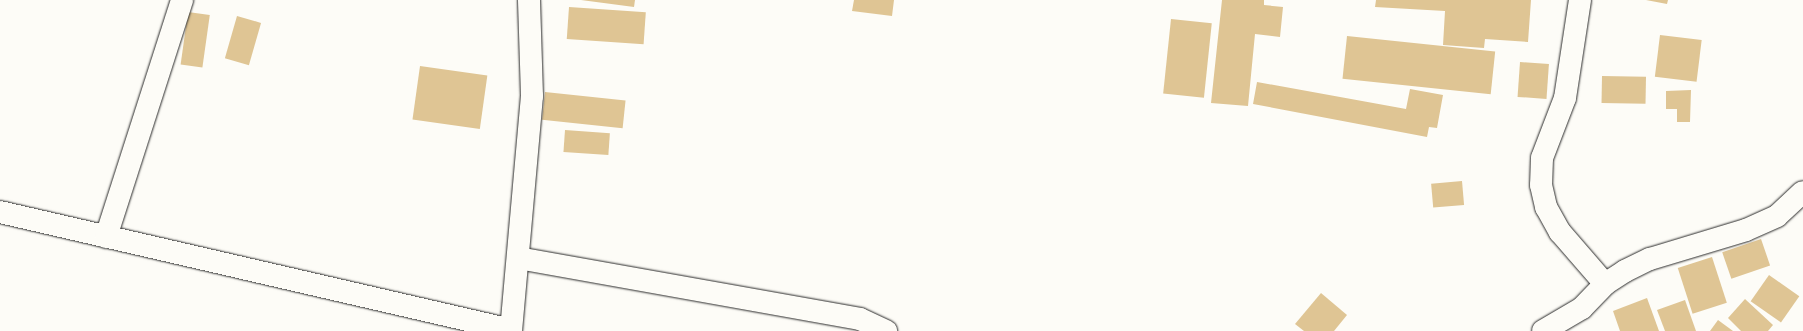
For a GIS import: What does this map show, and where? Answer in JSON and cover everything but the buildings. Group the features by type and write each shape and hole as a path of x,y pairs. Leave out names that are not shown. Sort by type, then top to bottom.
{"street":[{"path":"106,237 182,0"},
{"path":"0,212 511,330 532,96 529,0"},
{"path":"1580,0 1565,98 1542,158 1541,185 1546,207 1560,232 1605,284"},
{"path":"1543,331 1582,308 1605,284 1650,259 1746,230 1777,216 1803,192"},
{"path":"518,258 860,320 886,331"}]}
